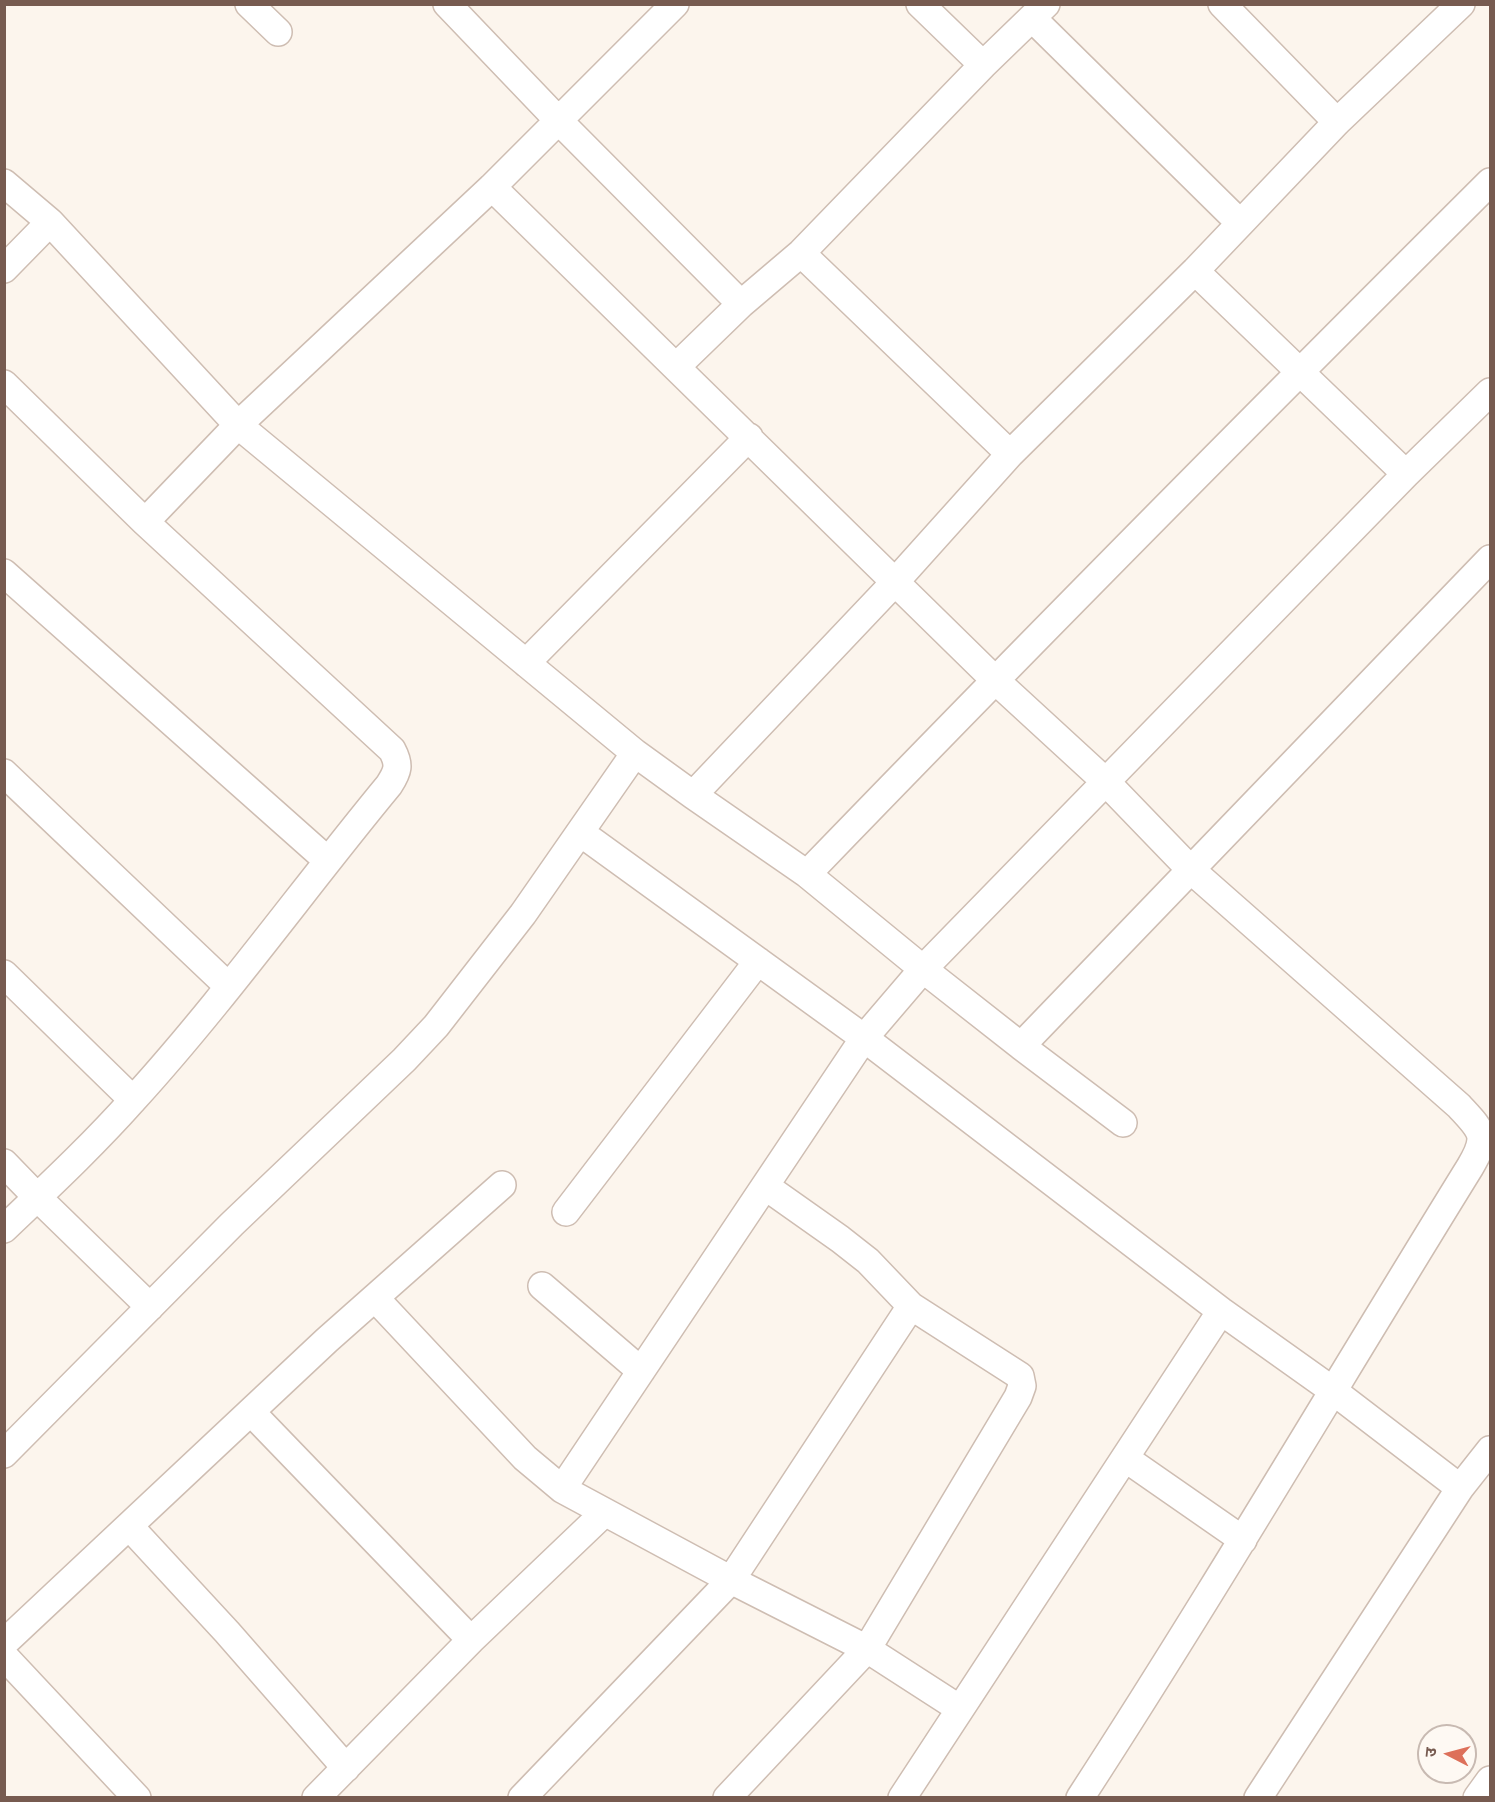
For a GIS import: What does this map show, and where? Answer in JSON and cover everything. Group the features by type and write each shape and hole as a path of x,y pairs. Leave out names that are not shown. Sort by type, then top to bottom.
{"street":[{"path":"249,4 278,32"},
{"path":"447,4 558,120 741,304"},
{"path":"145,522 238,425 492,187 675,4"},
{"path":"920,4 983,65"},
{"path":"1222,4 1337,122"},
{"path":"693,795 896,582 1010,454 1195,272 1337,122 1461,4"},
{"path":"677,366 741,304 801,253 983,65 1039,11 1240,223"},
{"path":"4,183 50,222 238,425 635,753 807,874 922,969 1123,1123"},
{"path":"807,874 995,680 1491,183"},
{"path":"492,187 995,680 1106,782 1190,869 1459,1106 1486,1136 1243,1540 1080,1797"},
{"path":"4,269 50,222"},
{"path":"801,253 1010,454"},
{"path":"1195,272 1406,474"},
{"path":"4,384 145,522 392,750 398,762 397,772 389,785 228,986 133,1100 4,1229"},
{"path":"562,1489 864,1038 922,969 1406,474 1491,392"},
{"path":"526,663 749,437"},
{"path":"1021,1046 1491,559"},
{"path":"4,573 327,860"},
{"path":"4,1454 232,1224 404,1060 436,1026 523,914 635,753"},
{"path":"4,773 228,986"},
{"path":"581,833 864,1038 1221,1311 1332,1390 1460,1488"},
{"path":"566,1212 758,961"},
{"path":"4,974 133,1100"},
{"path":"4,1163 150,1307"},
{"path":"4,1643 327,1340 502,1185"},
{"path":"727,1797 867,1649 1018,1397 1022,1386 1020,1376 911,1306 868,1261 765,1186"},
{"path":"542,1286 641,1371"},
{"path":"375,1298 525,1458 562,1489 731,1580 867,1649 960,1709"},
{"path":"522,1797 731,1580 911,1306"},
{"path":"902,1797 1221,1311"},
{"path":"251,1412 471,1640"},
{"path":"1258,1797 1460,1488 1491,1450"},
{"path":"1125,1458 1243,1540"},
{"path":"316,1797 471,1640 604,1513"},
{"path":"129,1526 227,1632 346,1768"},
{"path":"4,1656 137,1797"},
{"path":"1477,1797 1491,1780"}]}
